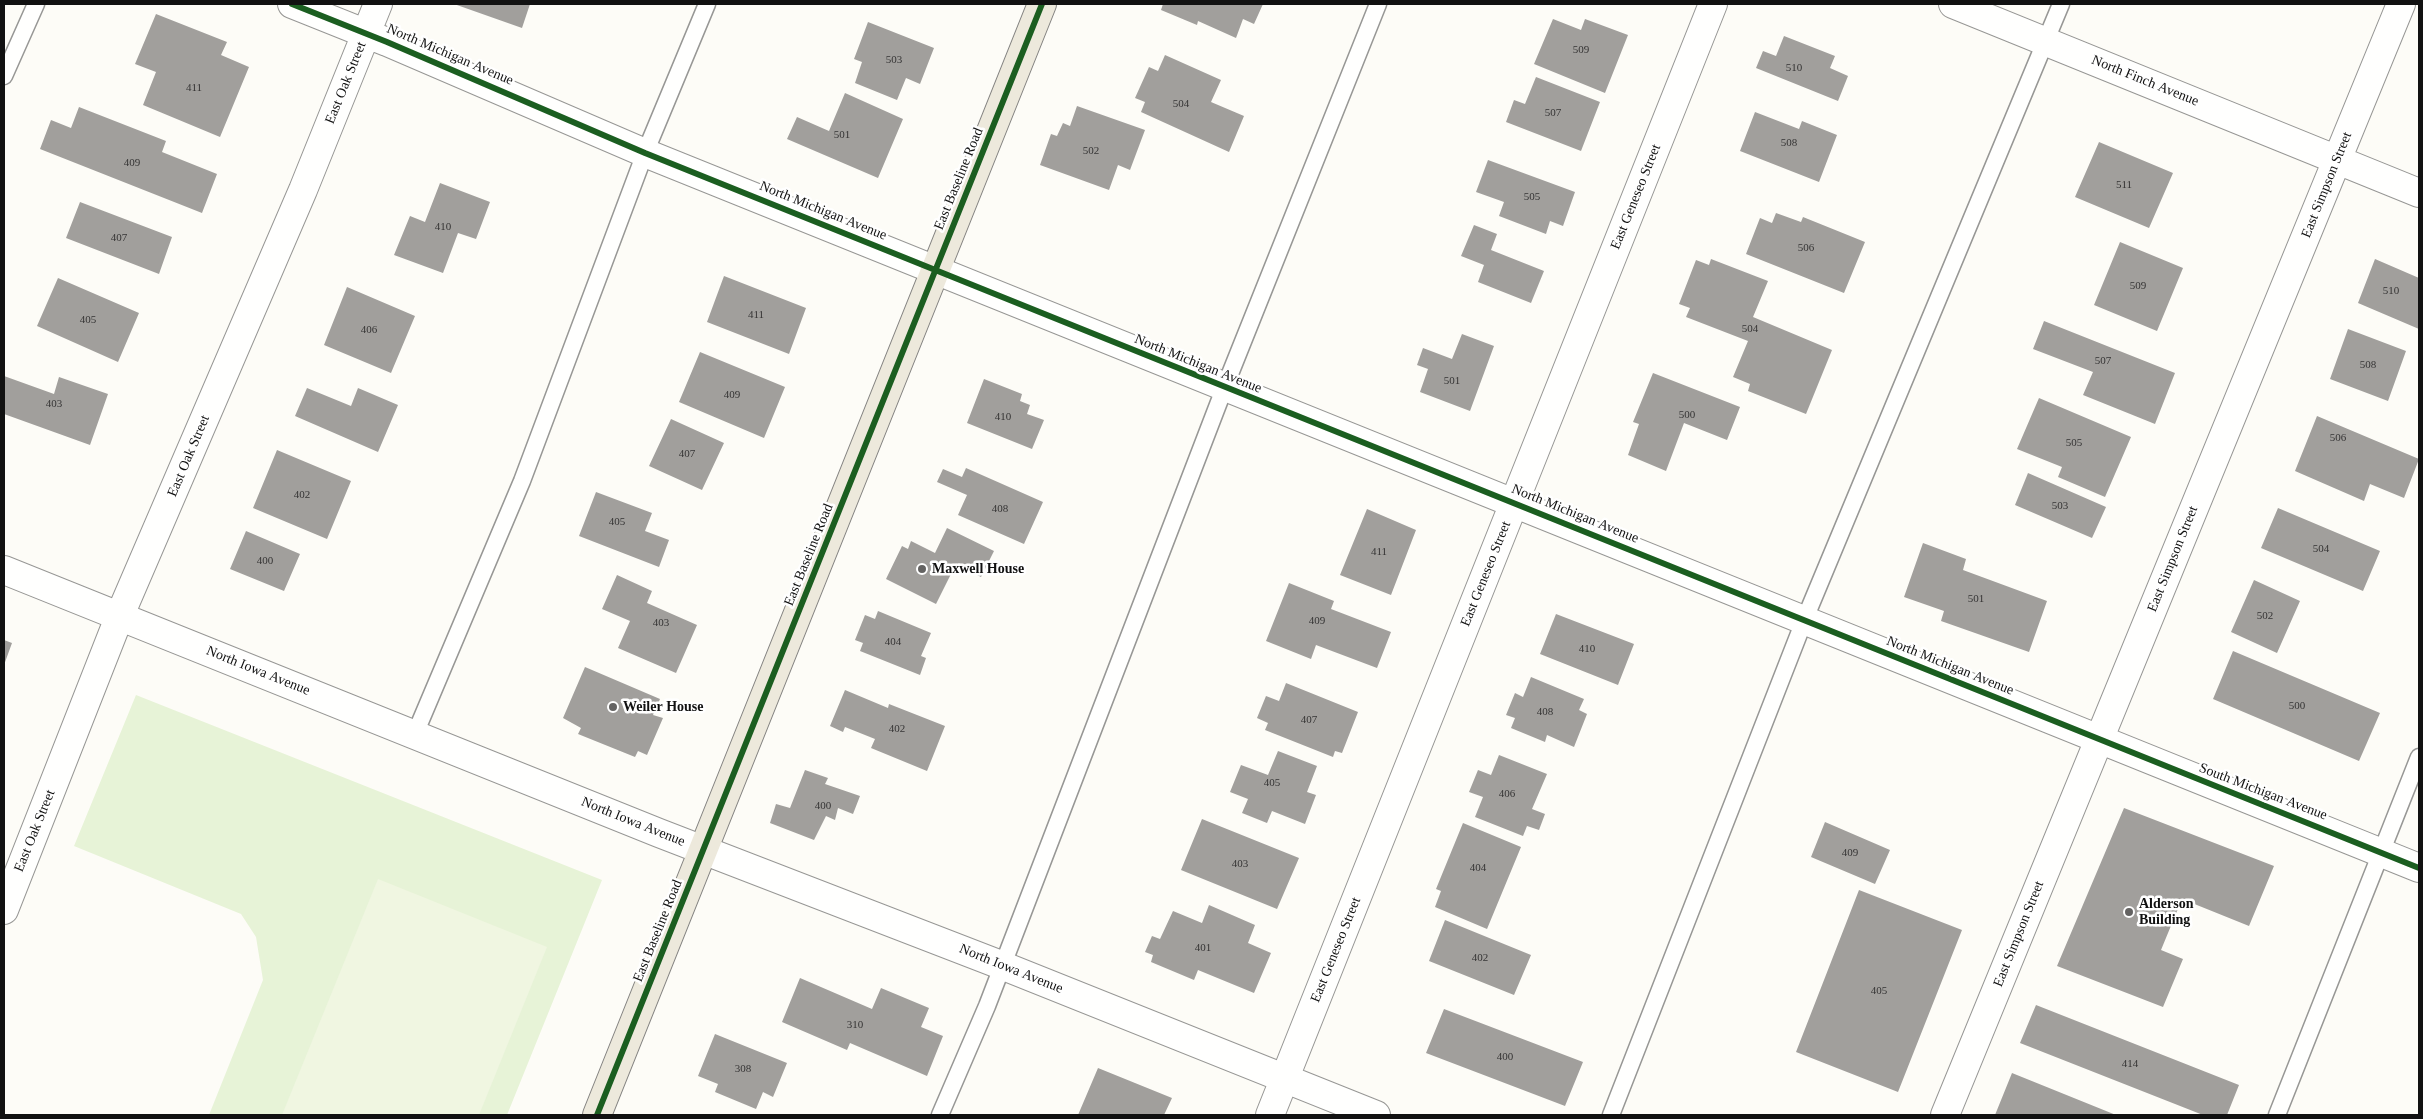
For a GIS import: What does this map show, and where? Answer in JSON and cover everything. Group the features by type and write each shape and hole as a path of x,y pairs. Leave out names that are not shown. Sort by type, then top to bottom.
{"main road":[{"name":"East Baseline Road","path":"597,1115 1042,4"}],"street":[{"name":"North Michigan Avenue","path":"292,4 644,153 1224,388 1515,502 2098,740"},
{"name":"East Oak Street","path":"4,910 120,615 303,190 378,4"},
{"name":"East Geneseo Street","path":"1270,1115 1713,4"},
{"name":"North Finch Avenue","path":"1953,4 2419,193"},
{"name":"East Simpson Street","path":"1945,1115 2401,4"},
{"name":"North Iowa Avenue","path":"4,570 704,851 1002,965 1376,1115"},
{"name":"South Michigan Avenue","path":"2098,740 2419,868"}],"lane":[{"path":"4,76 36,4"},
{"path":"415,734 522,481 644,153 707,4"},
{"path":"940,1115 987,1006 1224,388 1378,4"},
{"path":"1611,1115 1804,621 2061,4"},
{"path":"2277,1115 2419,757"}],"green space":[{"path":"136,695 602,880 507,1115 209,1115 263,980 256,937 241,914 74,846"},
{"path":"378,879 547,947 479,1115 282,1115"}],"building":[{"path":"454,4 530,4 522,28"},
{"path":"1163,4 1263,4 1254,24 1243,19 1236,38 1198,21 1197,25 1161,10"},
{"path":"156,14 227,42 221,55 249,67 220,137 143,105 156,72 135,64"},
{"path":"1553,19 1581,30 1585,19 1628,35 1605,93 1534,64"},
{"path":"868,22 934,48 920,84 906,78 897,100 855,83 862,62 854,59"},
{"path":"1784,36 1835,56 1830,68 1848,76 1838,101 1756,68 1763,51 1776,56"},
{"path":"1165,55 1221,80 1211,102 1244,116 1229,152 1141,112 1145,102 1135,98 1149,67 1158,71"},
{"path":"1536,77 1600,102 1581,151 1506,122 1514,100 1525,104"},
{"path":"845,93 903,119 878,178 787,139 797,117 829,131"},
{"path":"1077,106 1145,130 1130,170 1118,165 1109,190 1040,165 1051,134 1057,136 1063,123 1070,126"},
{"path":"79,107 166,141 162,152 217,174 202,213 40,149 51,120 71,128"},
{"path":"1755,112 1799,129 1802,121 1837,135 1819,182 1740,151"},
{"path":"2099,142 2173,173 2149,228 2075,197"},
{"path":"1488,160 1575,192 1563,226 1550,221 1546,234 1499,216 1504,202 1476,192"},
{"path":"440,183 490,202 476,239 458,233 443,273 394,255 410,216 425,222"},
{"path":"80,202 172,237 159,274 66,238"},
{"path":"1776,213 1801,222 1803,217 1865,242 1844,293 1746,254 1760,218 1772,223"},
{"path":"1474,225 1497,234 1491,250 1544,271 1531,303 1478,282 1484,265 1461,256"},
{"path":"2120,242 2183,268 2157,331 2094,305"},
{"path":"1711,259 1768,281 1753,317 1832,350 1806,414 1748,391 1750,384 1733,377 1748,341 1686,317 1690,308 1679,304 1696,260 1709,265"},
{"path":"2375,259 2419,278 2419,329 2358,303"},
{"path":"724,276 806,308 789,354 707,322"},
{"path":"58,278 139,313 118,362 37,326"},
{"path":"347,287 415,316 391,373 324,345"},
{"path":"2044,321 2175,373 2155,424 2083,395 2093,372 2033,349"},
{"path":"2348,329 2406,351 2388,401 2330,379"},
{"path":"1462,334 1494,346 1470,411 1420,392 1428,369 1417,365 1423,348 1452,359"},
{"path":"700,352 785,387 764,438 679,402"},
{"path":"1653,373 1740,407 1727,440 1684,423 1666,471 1628,455 1639,424 1633,422"},
{"path":"4,376 54,394 59,377 108,394 90,445 4,414"},
{"path":"984,379 1022,394 1020,401 1030,405 1027,414 1044,420 1032,449 967,423"},
{"path":"307,388 351,406 358,388 398,405 378,452 295,416"},
{"path":"2039,398 2131,437 2105,497 2058,477 2062,467 2017,449"},
{"path":"2317,416 2419,459 2404,498 2370,484 2364,501 2295,471"},
{"path":"671,419 724,443 702,490 649,466"},
{"path":"277,450 351,481 327,539 253,508"},
{"path":"966,468 1043,502 1024,544 958,515 967,495 937,482 943,469 962,477"},
{"path":"2028,473 2106,507 2092,538 2015,505"},
{"path":"596,492 652,513 645,531 669,540 659,567 579,536"},
{"path":"2278,508 2380,551 2363,591 2261,548"},
{"path":"1367,509 1416,530 1391,595 1340,575"},
{"name":"Maxwell House","path":"947,528 994,551 981,577 956,564 936,604 886,579 902,546 908,549 911,541 935,553"},
{"path":"246,531 300,554 284,591 230,569"},
{"path":"1923,543 1966,559 1963,570 2047,601 2029,652 1941,621 1944,611 1904,597"},
{"path":"617,575 652,591 647,603 697,625 676,673 618,648 630,621 602,609"},
{"path":"2254,580 2300,601 2277,653 2231,632"},
{"path":"1289,583 1334,601 1331,609 1391,632 1377,668 1316,645 1311,659 1266,641"},
{"path":"878,611 931,633 921,656 926,658 920,675 860,651 863,643 855,640 865,615 875,619"},
{"path":"1556,614 1634,644 1618,685 1540,654"},
{"path":"4,640 12,643 4,665"},
{"path":"2233,651 2380,713 2359,761 2213,699"},
{"name":"Weiler House","path":"585,667 660,699 653,715 663,718 647,755 638,751 635,757 578,734 581,728 563,718"},
{"path":"1531,677 1584,699 1579,710 1587,714 1574,747 1547,735 1545,742 1511,728 1515,718 1506,715 1515,693 1523,697"},
{"path":"1286,683 1358,712 1342,753 1335,751 1333,757 1265,730 1268,723 1257,718 1266,696 1279,701"},
{"path":"845,690 888,708 889,704 945,726 927,771 871,748 875,739 845,727 843,732 830,726"},
{"path":"1278,751 1317,766 1307,792 1316,795 1305,824 1272,811 1267,823 1242,813 1248,799 1230,792 1241,765 1268,775"},
{"path":"1499,755 1547,774 1532,809 1545,814 1539,830 1527,826 1523,836 1475,817 1483,797 1469,792 1478,770 1491,775"},
{"path":"805,770 828,778 825,784 860,796 853,814 838,808 835,820 826,816 814,840 770,823 776,804 790,808"},
{"name":"Alderson Building","path":"2124,808 2274,866 2249,926 2182,899 2161,950 2183,959 2163,1007 2057,966"},
{"path":"1202,819 1299,858 1277,909 1181,870"},
{"path":"1825,822 1890,850 1875,884 1811,857"},
{"path":"1463,823 1521,847 1487,929 1435,907 1441,891 1436,889"},
{"path":"1859,890 1962,930 1898,1092 1796,1052"},
{"path":"1209,905 1255,925 1248,943 1271,953 1254,993 1198,970 1194,980 1151,962 1153,955 1145,952 1152,936 1160,939 1173,911 1202,923"},
{"path":"1445,920 1531,955 1514,995 1429,961"},
{"path":"800,978 872,1009 881,988 929,1008 921,1027 943,1036 927,1076 850,1043 847,1050 782,1022"},
{"path":"2036,1005 2239,1085 2227,1115 2203,1115 2020,1043"},
{"path":"1444,1009 1583,1062 1565,1106 1426,1053"},
{"path":"715,1034 787,1063 773,1097 763,1092 756,1109 715,1092 718,1084 698,1076"},
{"path":"1098,1068 1172,1098 1164,1115 1078,1115"},
{"path":"2012,1073 2116,1115 1995,1115"}],"cycle path":[{"path":"292,4 387,42 645,153 2419,868"},
{"path":"597,1115 1042,4"}],"place":[{"name":"Maxwell House","path":"922,569"},
{"name":"Weiler House","path":"613,707"},
{"name":"Alderson Building","path":"2129,912"}]}
